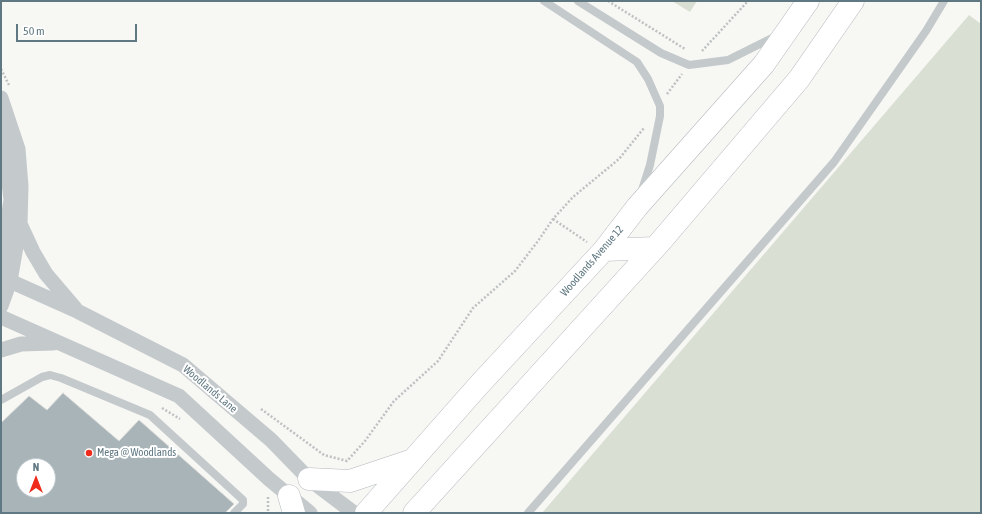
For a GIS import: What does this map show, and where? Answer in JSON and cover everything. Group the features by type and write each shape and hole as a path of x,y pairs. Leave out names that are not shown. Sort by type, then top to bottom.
{"main road":[{"name":"Woodlands Avenue 12","path":"366,513 478,386 604,250 637,207 764,64 808,1"},
{"path":"414,513 655,248 799,80 853,1"},
{"path":"604,250 655,248"},
{"path":"309,478 350,482 413,460"}],"street":[{"path":"1,306 6,279 20,224 19,158 6,94"},
{"path":"1,130 5,147 11,200 1,264"},
{"path":"20,224 33,252 46,274 77,311"},
{"name":"Woodlands Lane","path":"6,279 77,311 183,365 271,440 309,478 354,513"},
{"path":"1,317 179,396 292,504 310,513"},
{"path":"1,350 22,344 58,343"}],"lane":[{"path":"544,1 637,62 648,80 660,106 657,132 637,207"},
{"path":"578,1 661,53 689,65 728,60 788,30"},
{"path":"528,513 834,162 926,31 944,1"},
{"path":"1,400 42,377 50,375 62,378 150,415 243,500 243,504 234,513"}],"path":[{"path":"608,1 697,56"},
{"path":"255,405 324,455 347,460 365,441 394,402 438,361 472,308 515,271 538,241 552,219 573,197 619,159 647,125 689,65 748,1"},
{"path":"1,69 6,94"}],"shaded area":[{"path":"672,1 697,1 690,12"},
{"path":"969,15 981,24 981,513 542,513"}],"building":[{"name":"Mega @ Woodlands","path":"63,393 119,441 139,420 234,504 225,513 1,513 1,423 29,396 47,410"}],"place":[{"name":"Mega @ Woodlands","path":"89,453"}]}
